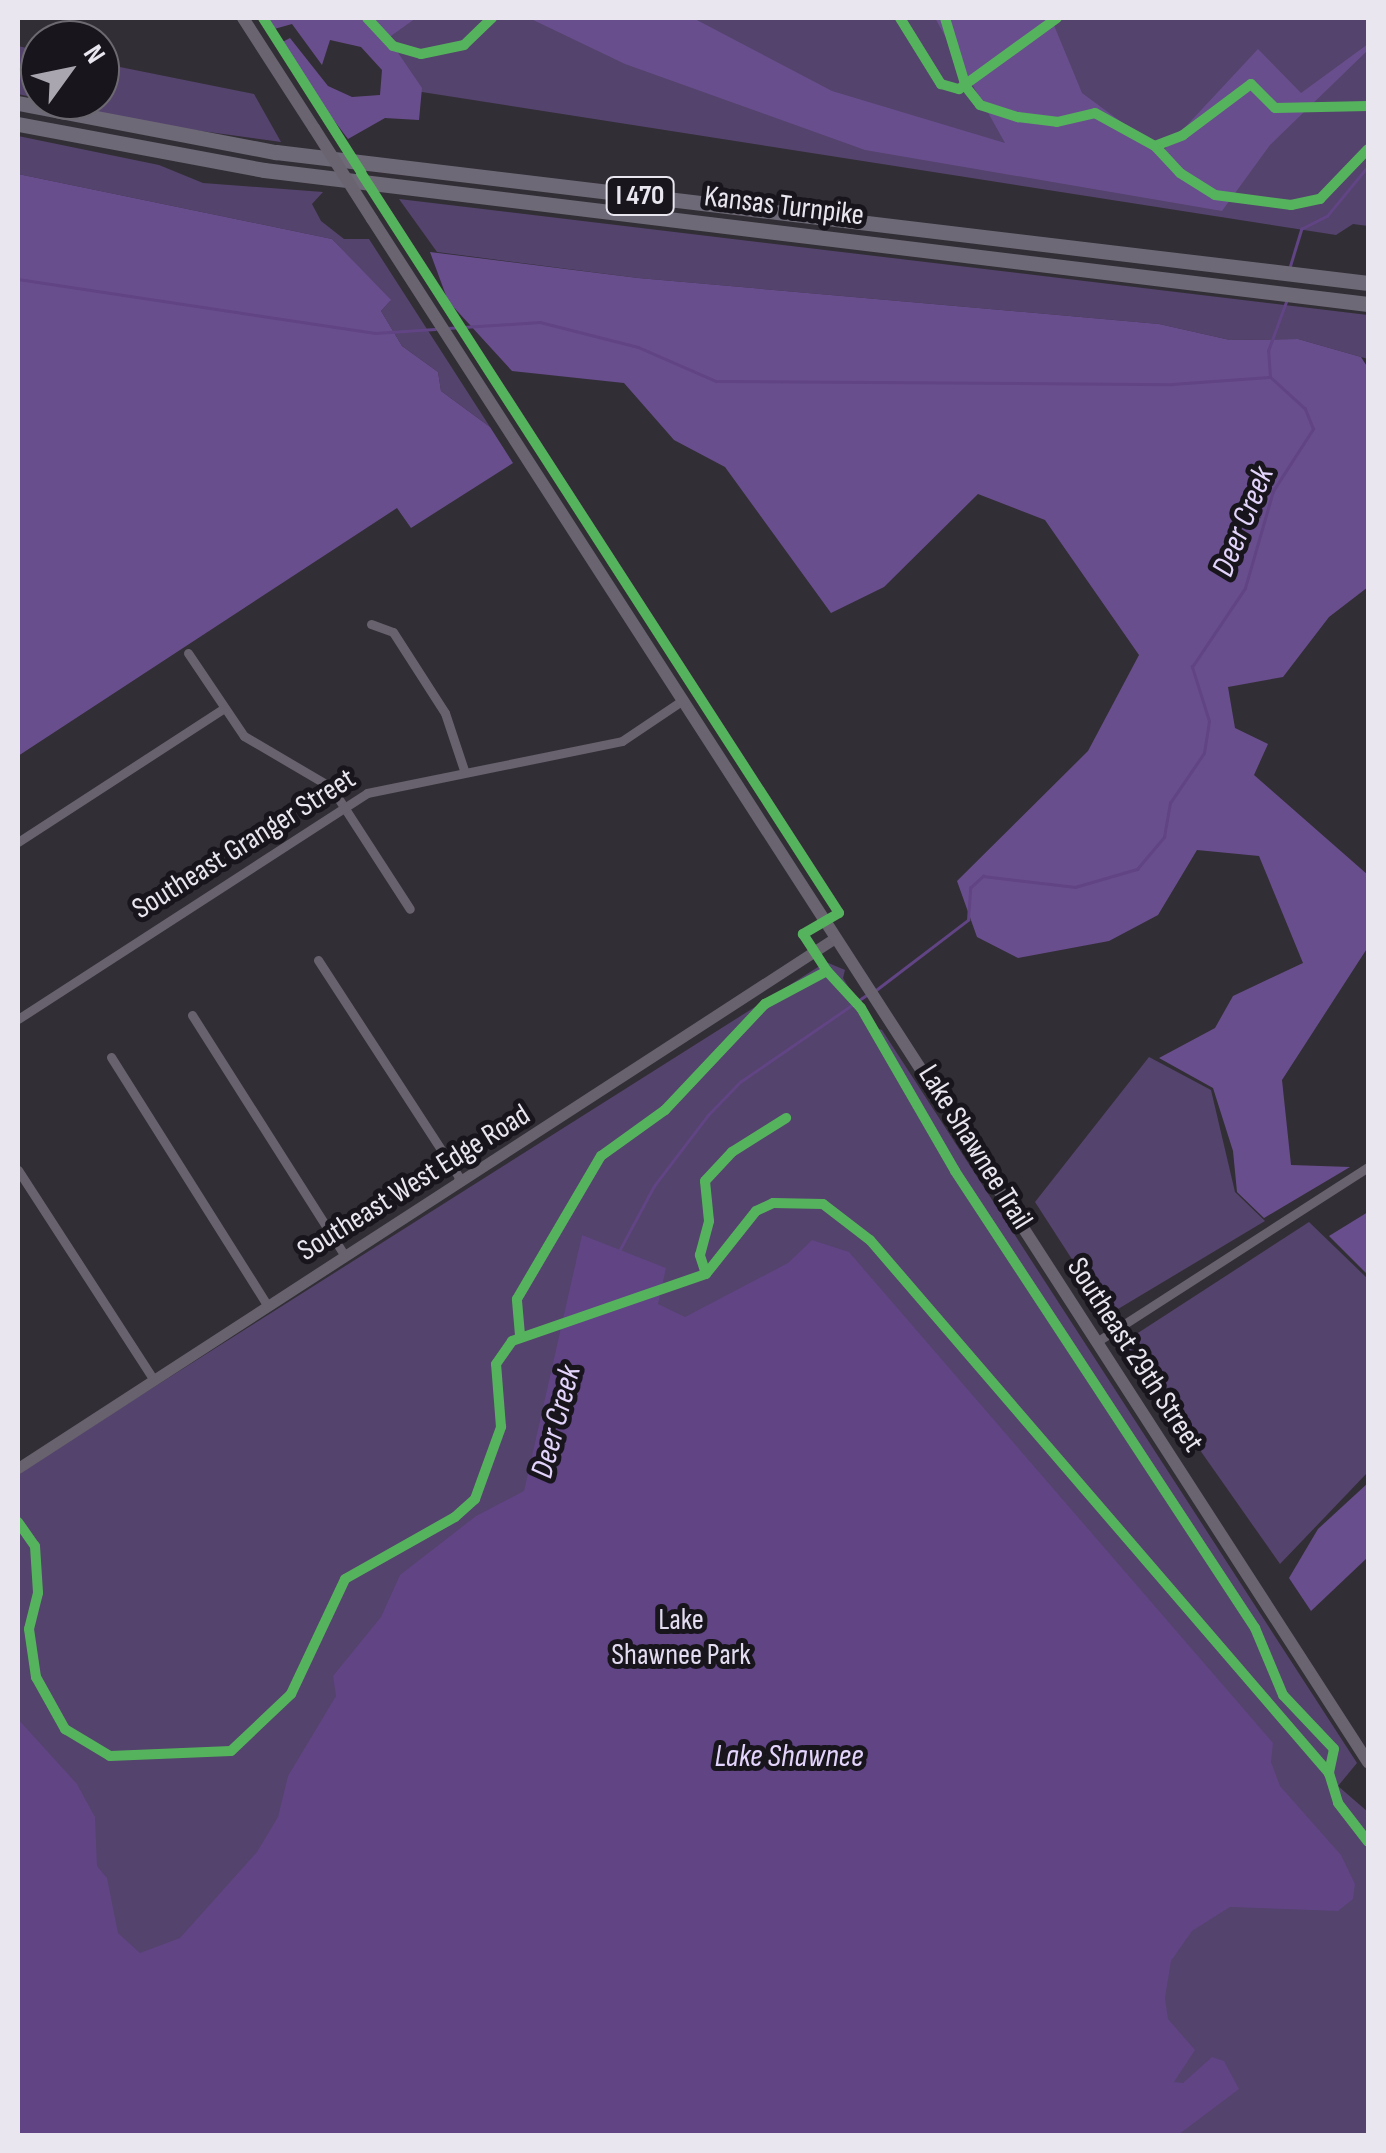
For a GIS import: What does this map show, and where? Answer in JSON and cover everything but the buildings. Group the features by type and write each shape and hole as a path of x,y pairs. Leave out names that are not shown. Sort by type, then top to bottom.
{"highway":[{"name":"Kansas Turnpike","path":"18,104 276,152 1368,282"},
{"name":"Kansas Turnpike","path":"18,124 264,170 1368,304"}],"main road":[{"name":"Southeast 29th Street","path":"243,18 1368,1762"}],"street":[{"path":"371,624 394,632 445,713 464,770"},
{"path":"188,654 254,744 318,774 344,806 410,909"},
{"name":"Southeast Granger Street","path":"18,1019 344,806 398,781 622,740 683,700"},
{"path":"18,842 224,708"},
{"name":"Southeast West Edge Road","path":"18,1468 835,938"},
{"path":"318,960 460,1177 456,1187"},
{"path":"192,1015 346,1256"},
{"path":"111,1056 268,1306"},
{"path":"1098,1340 1368,1167"},
{"path":"18,1170 154,1380"}],"green space":[{"path":"359,18 1368,18 1368,226 1353,224 1336,235 409,90"},
{"path":"18,46 20,94 18,94"},
{"path":"120,67 254,94 281,142 120,117"},
{"path":"18,136 159,165 203,183 323,192 312,204 321,221 344,239 369,239 490,427 441,391 438,372 402,346 381,311 390,301 332,239 18,174"},
{"path":"399,199 1368,315 1368,359 1298,339 1230,340 1159,324 638,278 437,252"},
{"name":"Lake Shawnee","path":"826,962 845,970 843,978 873,1027 882,1030 1357,1763 1338,1786 1368,1812 1368,2135 18,2136 18,1473"},
{"path":"1149,1057 1211,1090 1235,1192 1265,1221 1108,1315 1035,1202"},
{"path":"1309,1222 1368,1279 1368,1472 1280,1564 1124,1342"}],"shaded area":[{"path":"259,18 416,18 388,38 422,88 419,120 385,118 348,139 277,45 290,38 328,86 352,97 380,95 382,70 361,47 330,40 322,65 292,24 267,31"},
{"path":"529,18 693,18 832,91 1005,143 935,18 1051,18 1082,93 1162,152 1258,49 1301,93 1368,44 1368,50 1270,145 1222,211 865,150 625,64"},
{"path":"18,174 332,239 391,300 381,311 402,346 438,372 441,391 490,427 513,463 411,528 397,508 18,756"},
{"path":"430,252 638,278 1159,324 1230,340 1298,339 1361,357 1368,368 1368,587 1329,617 1283,677 1228,687 1235,728 1268,744 1254,775 1368,875 1368,947 1282,1080 1291,1165 1350,1167 1264,1218 1237,1192 1233,1151 1213,1088 1159,1058 1215,1028 1233,996 1303,963 1259,856 1197,850 1158,915 1109,941 1018,958 977,937 957,881 1088,751 1139,655 1045,520 978,494 884,587 831,613 725,467 674,440 624,383 512,371 448,301"},
{"path":"1368,1212 1368,1275 1329,1236"},
{"path":"1368,1483 1368,1557 1311,1611 1289,1578 1318,1529"}],"water":[{"name":"Lake Shawnee","path":"582,1235 666,1268 658,1304 685,1317 788,1263 812,1240 849,1252 1273,1743 1271,1762 1280,1786 1341,1855 1355,1884 1353,1899 1338,1911 1230,1907 1192,1931 1171,1961 1165,1998 1168,2019 1195,2050 1174,2082 1183,2083 1212,2057 1224,2061 1239,2089 1178,2135 18,2135 18,1719 77,1784 95,1817 97,1866 107,1878 118,1933 140,1953 180,1938 257,1852 278,1817 288,1776 336,1696 333,1676 381,1617 400,1575 476,1516 524,1491"}],"waterway":[{"name":"Deer Creek","path":"1290,266 1301,229 1327,216 1368,166"},
{"path":"18,279 375,333 435,329"},
{"name":"Deer Creek","path":"876,990 968,920 970,888 983,876 1075,887 1137,869 1164,837 1170,803 1204,753 1209,721 1192,667 1245,588 1273,491 1313,429 1305,409 1270,377 1268,351 1287,299"},
{"path":"448,328 540,322 638,347 716,381 1172,384 1269,377"},
{"name":"Deer Creek","path":"618,1253 654,1186 708,1115 740,1082 865,996"}],"cycle path":[{"path":"263,18 361,172"},
{"path":"367,18 393,46 421,54 464,45 492,18"},
{"path":"900,18 941,84 959,89 1057,18"},
{"path":"945,18 966,87 980,105 1018,117 1057,122 1095,113 1155,146 1183,135 1251,84 1275,108 1368,106"},
{"path":"1155,146 1180,173 1215,195 1291,205 1320,199 1368,149"},
{"path":"361,173 839,913 803,934 827,971"},
{"name":"Lake Shawnee Trail","path":"520,1335 517,1299 601,1156 665,1110 765,1004 827,971 861,1008 955,1171 1255,1628 1283,1695 1334,1749 1329,1773"},
{"path":"706,1274 700,1255 709,1221 705,1181 732,1152 786,1118"},
{"path":"18,1522 35,1546 38,1593 29,1629 36,1677 65,1729 110,1756 231,1751 291,1694 345,1579 455,1517 475,1499 501,1427 496,1364 512,1341 706,1274 756,1211 773,1203 823,1204 870,1240 1329,1773 1338,1803 1368,1842"}],"park label":[{"name":"Lake Shawnee Park","path":"681,1637"}]}
